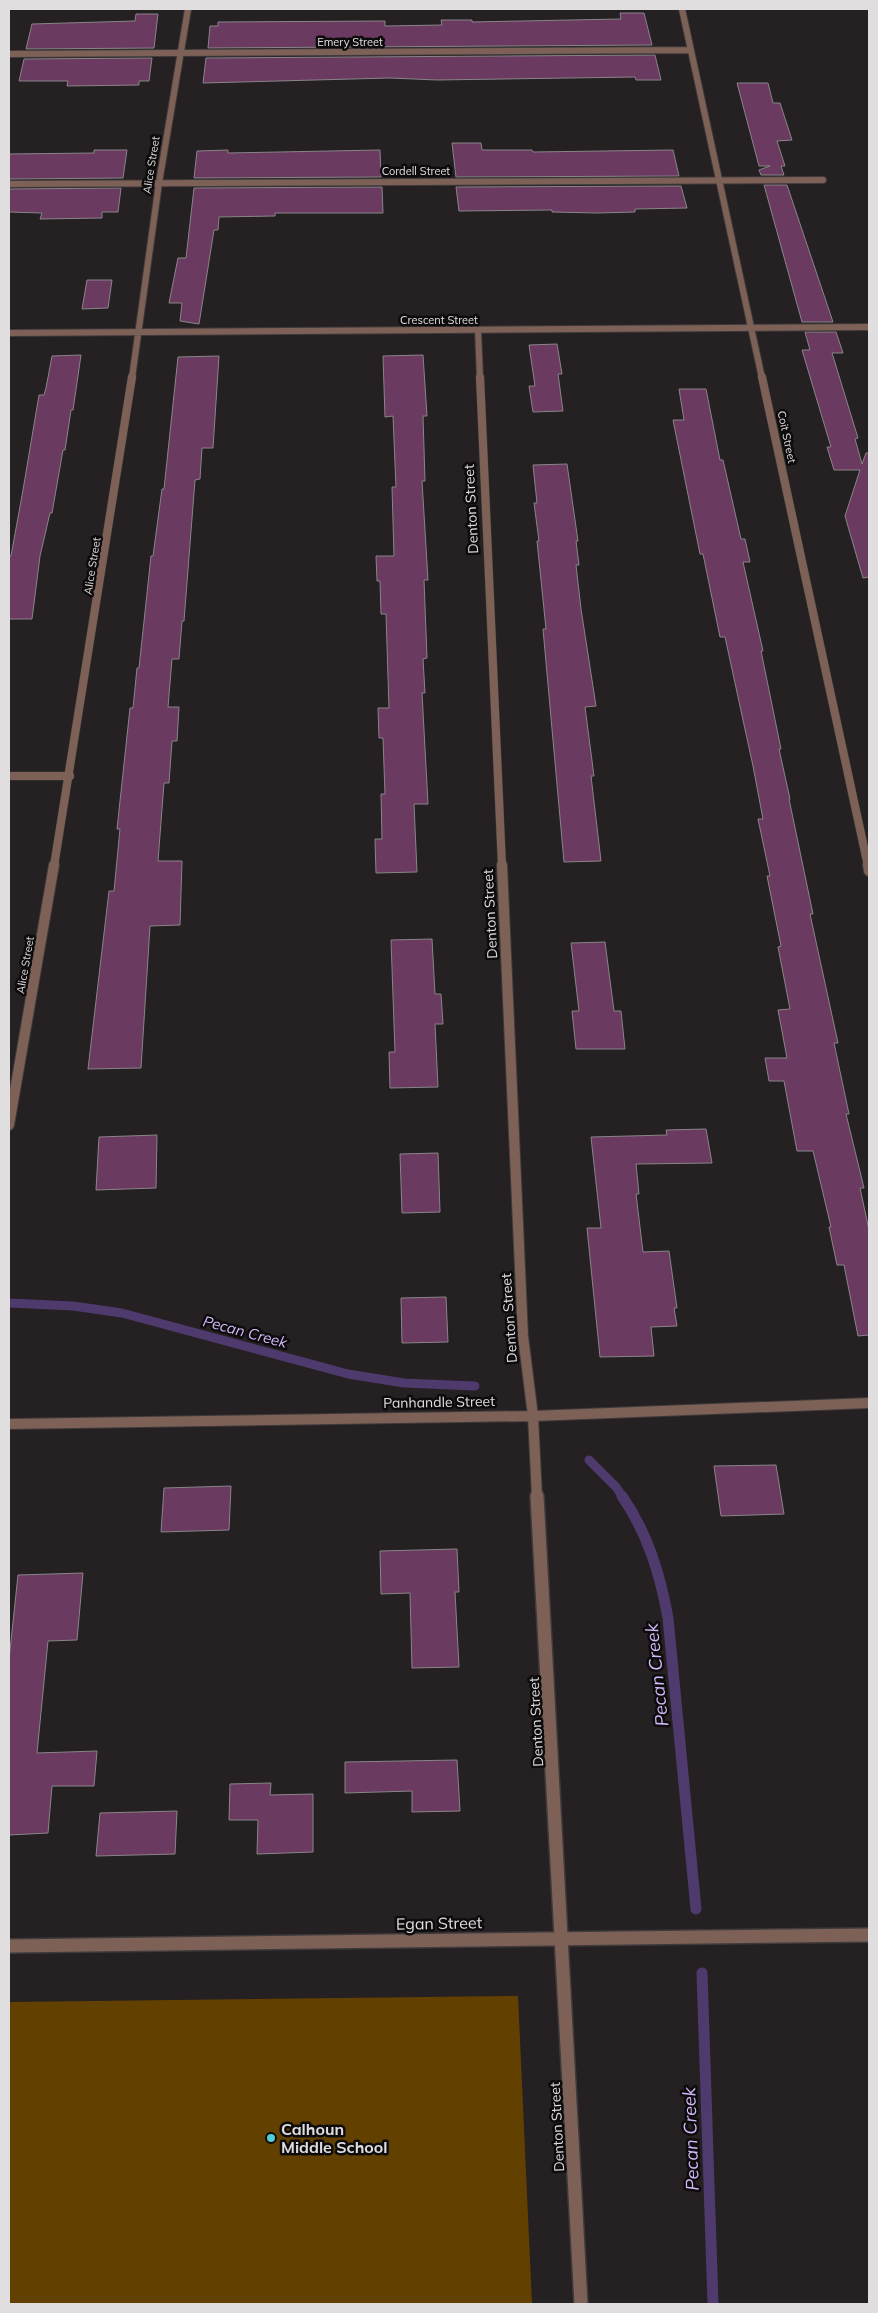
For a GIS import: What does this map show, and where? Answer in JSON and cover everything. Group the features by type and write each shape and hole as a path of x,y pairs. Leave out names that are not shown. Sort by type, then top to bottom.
{"street":[{"name":"Alice Street","path":"9,1125 70,776 140,332 159,184 188,9"},
{"name":"Coit Street","path":"682,9 869,871"},
{"name":"Emery Street","path":"9,54 691,50"},
{"name":"Cordell Street","path":"9,184 719,179 823,180"},
{"name":"Crescent Street","path":"9,333 869,327"},
{"name":"Denton Street","path":"478,330 523,1336 533,1416 563,1939 581,2304"},
{"path":"9,776 70,776"},
{"name":"Panhandle Street","path":"9,1424 533,1416 869,1403"},
{"name":"Egan Street","path":"9,1946 869,1936"}],"shaded area":[{"name":"Calhoun Middle School","path":"518,1996 532,2304 9,2304 9,2002"}],"building":[{"path":"620,13 644,13 652,45 208,48 210,26 218,26 218,22 385,21 385,26 442,25 441,20 472,20 472,22 621,19"},
{"path":"136,14 158,14 154,48 26,49 32,24 135,21"},
{"path":"655,55 661,80 636,80 635,77 437,80 390,78 203,83 206,58"},
{"path":"152,58 149,81 139,81 139,85 67,86 68,81 19,81 24,59"},
{"path":"737,83 768,83 773,103 780,103 792,140 777,141 785,166 781,166 784,175 761,175 759,170 770,166 759,166"},
{"path":"452,143 481,143 482,150 532,150 533,152 673,150 679,176 456,177"},
{"path":"94,150 127,150 123,178 9,179 9,154 94,153"},
{"path":"228,150 228,153 380,150 381,177 194,178 197,151"},
{"path":"764,185 787,185 833,322 802,322"},
{"path":"681,186 687,208 635,209 635,212 598,213 552,212 552,210 459,211 456,187"},
{"path":"382,187 383,213 275,213 275,216 219,217 218,230 214,230 199,324 180,321 182,303 169,303 178,258 186,258 194,188"},
{"path":"121,188 118,212 102,212 102,218 40,219 42,213 9,212 9,189"},
{"path":"87,280 112,280 108,308 82,309"},
{"path":"805,332 836,332 843,353 832,353 858,438 855,439 862,464 866,453 869,453 869,577 863,578 845,516 860,470 834,470 827,447 831,447 802,350 810,350"},
{"path":"557,344 562,374 558,374 563,411 533,412 529,386 535,386 529,345"},
{"path":"81,355 65,450 63,450 52,513 50,513 40,556 32,619 9,619 9,556 11,556 39,395 44,395 52,356"},
{"path":"423,355 427,416 423,416 425,481 422,481 428,580 424,580 427,658 423,659 425,693 422,693 428,804 414,804 417,872 376,873 375,839 382,839 381,794 385,794 383,738 379,738 378,708 389,708 386,614 381,614 380,581 377,581 376,556 394,556 392,487 396,487 393,416 385,417 383,356"},
{"path":"219,356 213,448 202,448 200,479 195,480 184,621 182,621 179,659 172,659 168,707 179,707 177,741 172,741 169,783 164,783 158,861 182,861 180,925 150,926 141,1068 88,1069 109,891 114,891 120,829 117,829 130,708 133,708 151,556 153,556 162,489 164,489 178,357"},
{"path":"679,389 706,389 720,460 723,460 741,539 745,539 750,562 743,562 763,651 761,651 781,749 779,749 813,914 810,914 838,1043 834,1043 849,1114 846,1114 864,1188 860,1188 869,1230 869,1335 858,1336 844,1265 837,1265 829,1227 831,1227 813,1151 797,1151 784,1081 769,1081 765,1058 787,1058 778,1010 790,1009 778,947 781,946 767,876 770,876 758,819 763,819 753,766 725,637 720,637 703,554 700,554 673,420 684,420"},
{"path":"567,464 578,541 576,541 579,565 576,565 581,609 596,706 585,707 594,776 591,776 601,861 564,862 543,629 546,629 537,541 539,541 534,503 537,503 533,465"},
{"path":"432,939 435,994 441,994 443,1024 435,1024 438,1087 390,1088 389,1052 395,1052 391,940"},
{"path":"605,942 614,1011 621,1011 625,1049 576,1049 572,1011 579,1011 571,943"},
{"path":"706,1129 712,1163 636,1164 639,1194 636,1194 643,1252 669,1251 677,1308 674,1308 677,1326 651,1327 654,1356 600,1357 587,1228 601,1228 591,1137 667,1135 666,1130"},
{"path":"157,1135 156,1188 96,1190 99,1137"},
{"path":"438,1153 440,1212 402,1213 400,1154"},
{"path":"446,1297 448,1342 402,1343 401,1298"},
{"path":"776,1465 784,1514 721,1516 714,1466"},
{"path":"231,1486 229,1530 161,1532 164,1488"},
{"path":"457,1549 459,1592 455,1592 459,1667 412,1668 410,1593 381,1594 380,1551"},
{"path":"83,1573 77,1640 48,1641 37,1753 97,1751 94,1786 52,1786 48,1833 9,1835 9,1660 18,1575"},
{"path":"457,1760 460,1811 412,1812 412,1791 345,1793 345,1762"},
{"path":"271,1783 270,1795 313,1794 313,1852 257,1854 258,1820 229,1820 230,1784"},
{"path":"177,1811 175,1854 96,1856 100,1813"}],"waterway":[{"name":"Pecan Creek","path":"9,1303 73,1306 122,1313 348,1374 404,1383 475,1386"},
{"name":"Pecan Creek","path":"589,1460 616,1487 623,1497"},
{"name":"Pecan Creek","path":"622,1496 639,1525 652,1555 668,1618 696,1909"},
{"name":"Pecan Creek","path":"702,1973 713,2304"}],"place":[{"name":"Calhoun Middle School","path":"271,2138"}]}
